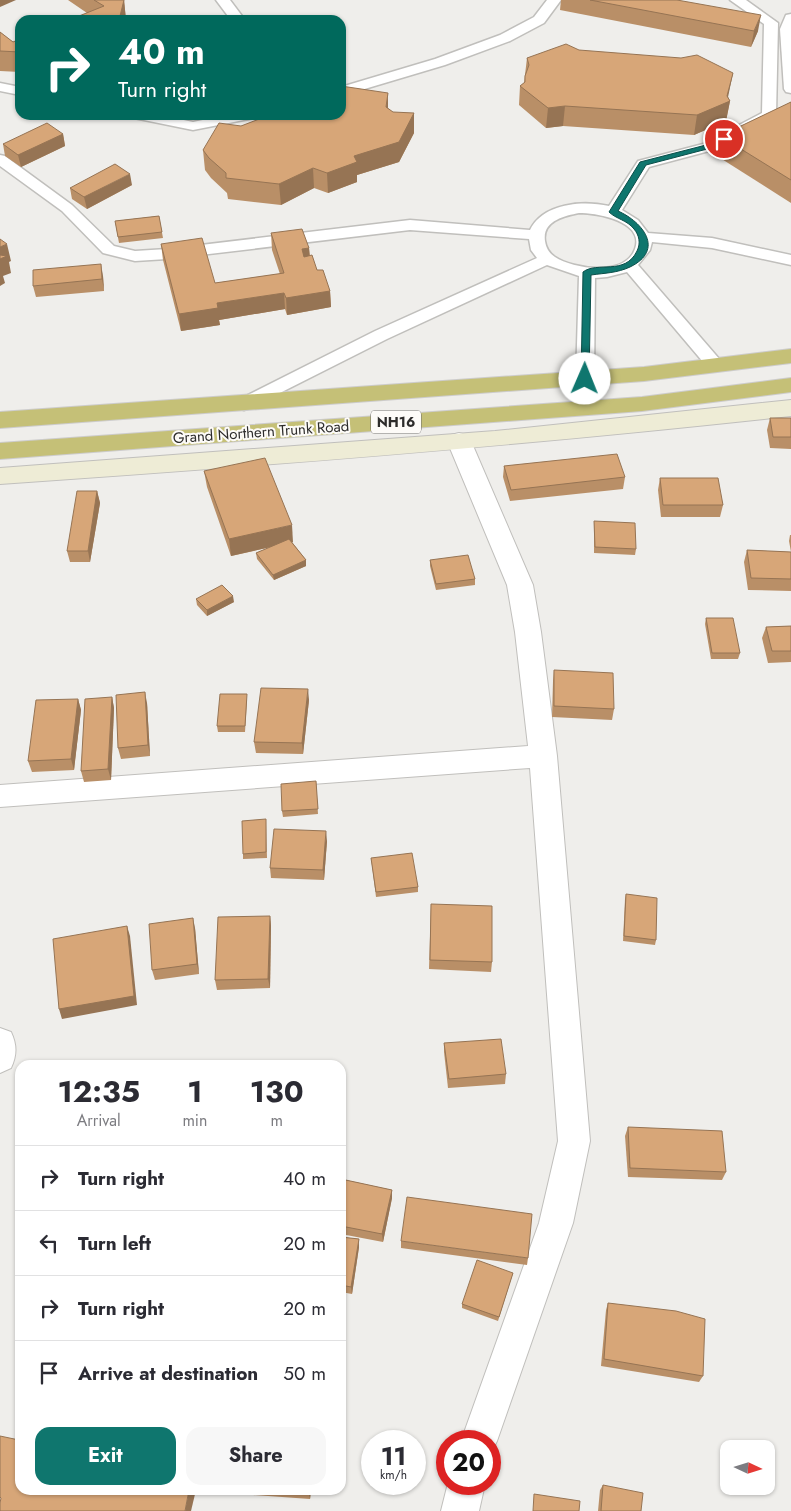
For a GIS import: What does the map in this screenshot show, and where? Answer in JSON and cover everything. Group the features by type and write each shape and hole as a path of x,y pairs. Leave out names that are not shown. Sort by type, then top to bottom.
{"highway":[{"name":"Grand Northern Trunk Road","path":"0,420 585,379 715,366 791,356"},
{"name":"Grand Northern Trunk Road","path":"0,451 642,404 791,385"}],"street":[{"path":"0,476 669,423 791,408"},
{"path":"459,441 520,585 543,756 574,1141 556,1223 483,1430"},
{"path":"0,796 543,756"},
{"path":"0,1042 0,1058"},
{"path":"460,1511 464,1495"}],"lane":[{"path":"223,0 234,15"},
{"path":"346,90 440,62 505,38 539,20 554,0"},
{"path":"613,212 643,164 708,147 769,115 771,23 737,0"},
{"path":"791,18 787,29 791,89"},
{"path":"0,88 15,90"},
{"path":"164,120 193,126 224,120"},
{"path":"0,159 67,208 109,250 135,256 410,225 535,235"},
{"path":"596,208 627,218 637,227 643,237 644,247 639,256 629,264 617,269 587,272 572,270 547,259 540,252 535,235 539,225 549,217 562,211 596,208"},
{"path":"643,237 712,243 791,260"},
{"path":"244,404 381,335 547,259"},
{"path":"629,264 715,366"},
{"path":"585,379 587,272"}],"building":[{"path":"94,0 124,0 120,15 82,15 104,6"},
{"path":"590,0 677,0 761,15 754,31"},
{"path":"0,32 13,42 15,41 15,52 0,51"},
{"path":"566,44 579,50 681,58 697,55 733,73 727,96 730,101 697,115 565,106 548,108 520,86 525,82 529,65 527,58"},
{"path":"346,87 388,93 386,107 393,112 414,113 399,142 354,156 357,162 327,173 313,168 279,184 226,178 226,173 203,150 219,123 241,126 257,120 346,120"},
{"path":"791,102 791,180 720,136"},
{"path":"47,123 63,134 18,155 3,144"},
{"path":"115,164 130,174 84,197 70,188"},
{"path":"159,216 162,232 118,237 115,221"},
{"path":"302,229 309,248 302,249 304,257 312,255 317,270 323,270 330,291 286,298 284,293 217,303 218,308 179,314 161,244 202,238 215,283 284,273 271,233"},
{"path":"0,239 7,244 0,247"},
{"path":"101,264 102,279 33,286 33,270"},
{"path":"770,418 791,418 791,437 773,437"},
{"path":"617,454 625,477 511,490 504,466"},
{"path":"265,458 292,525 229,539 204,471"},
{"path":"660,478 718,478 723,505 663,505"},
{"path":"77,491 97,491 88,551 67,551"},
{"path":"594,521 635,523 636,549 595,547"},
{"path":"289,539 306,560 273,575 256,553"},
{"path":"747,550 791,552 791,579 751,578"},
{"path":"468,555 475,579 436,584 430,560"},
{"path":"222,585 233,596 207,610 196,599"},
{"path":"706,618 733,618 740,653 712,653"},
{"path":"791,626 791,651 772,651 766,627"},
{"path":"554,670 613,673 614,709 554,706"},
{"path":"261,688 308,689 302,743 254,742"},
{"path":"145,692 148,745 118,748 116,695"},
{"path":"220,694 247,694 245,726 217,726"},
{"path":"112,697 108,769 81,771 85,699"},
{"path":"78,699 71,759 28,761 36,700"},
{"path":"316,781 318,809 282,811 281,784"},
{"path":"266,819 266,852 243,854 242,821"},
{"path":"274,829 326,831 323,870 270,868"},
{"path":"412,853 418,887 376,892 371,858"},
{"path":"626,894 657,898 656,940 624,936"},
{"path":"431,904 492,906 492,962 430,960"},
{"path":"270,916 268,979 215,980 218,917"},
{"path":"193,918 197,964 152,970 149,924"},
{"path":"127,926 134,996 59,1009 53,939"},
{"path":"501,1039 506,1074 449,1079 444,1043"},
{"path":"628,1127 722,1131 726,1172 630,1168"},
{"path":"346,1180 392,1190 382,1234 346,1227"},
{"path":"407,1197 532,1214 528,1258 401,1241"},
{"path":"346,1238 359,1239 351,1287 346,1286"},
{"path":"477,1260 513,1273 499,1317 462,1304"},
{"path":"608,1303 676,1311 705,1319 703,1376 604,1359"},
{"path":"0,1436 15,1439 15,1495 188,1495 185,1511 0,1511"},
{"path":"603,1485 643,1493 641,1511 601,1511"},
{"path":"534,1494 580,1501 579,1511 533,1511"}],"route":[{"path":"585,379 587,272 603,272 629,264 639,256 644,247 643,237 637,227 627,218 613,212 643,164 708,147 724,139"}]}
